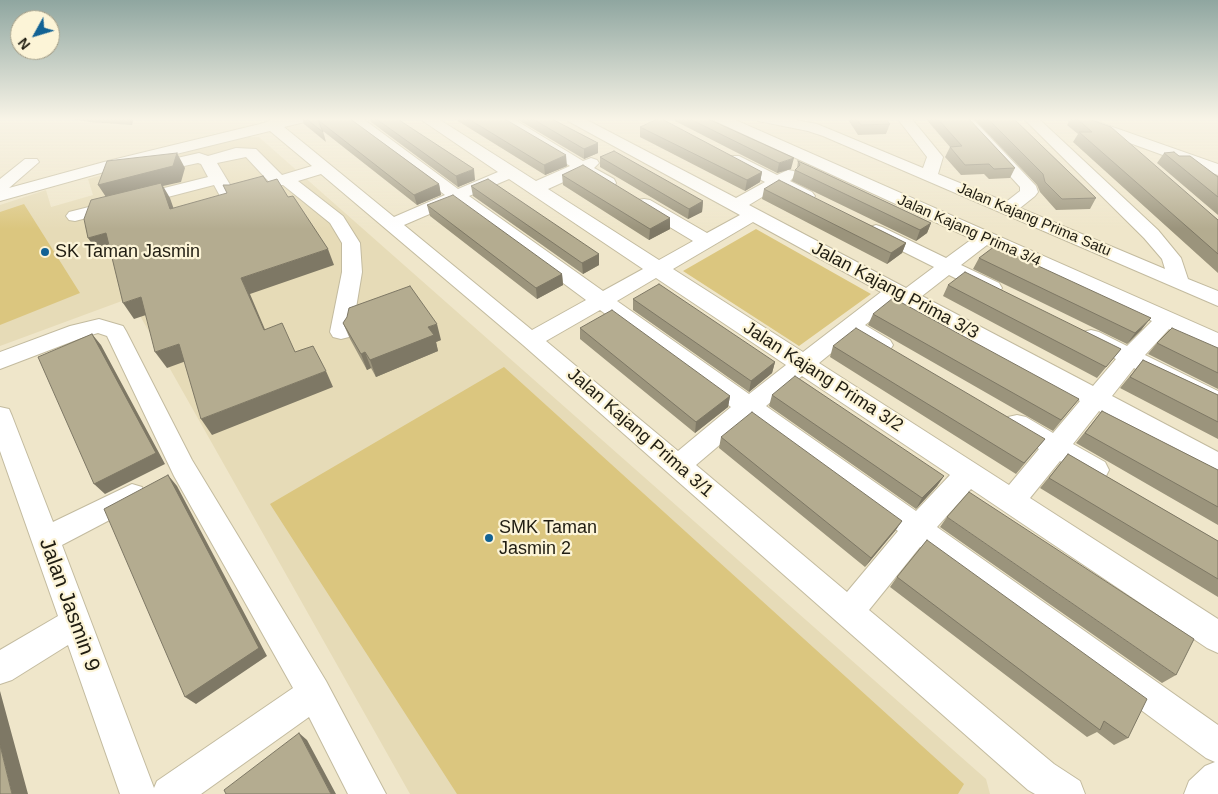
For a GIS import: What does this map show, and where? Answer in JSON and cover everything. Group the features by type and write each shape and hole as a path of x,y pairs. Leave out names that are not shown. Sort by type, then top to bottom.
{"street":[{"path":"0,196 149,155"},
{"path":"207,161 229,155"},
{"path":"253,155 282,180 336,220 351,243 352,272 341,332"},
{"name":"Jalan Kajang Prima 3/1","path":"308,155 531,340 849,612 1004,746 1047,788"},
{"path":"402,155 1218,746"},
{"name":"Jalan Kajang Prima 3/2","path":"485,155 1218,637"},
{"path":"562,155 706,241"},
{"path":"535,188 610,155"},
{"name":"Jalan Kajang Prima 3/3","path":"640,155 1218,464"},
{"path":"727,155 819,202"},
{"name":"Jalan Kajang Prima 3/4","path":"800,155 1218,342"},
{"name":"Jalan Kajang Prima Satu","path":"881,155 1218,299"},
{"path":"929,175 935,158 933,155"},
{"path":"999,155 1028,186 1029,192 1008,210"},
{"path":"1069,155 1151,234 1171,258 1180,283"},
{"path":"1134,155 1139,160"},
{"path":"1177,155 1218,170"},
{"path":"117,175 199,158 207,161 226,192 236,194 323,168"},
{"path":"531,340 706,241 776,181 813,161"},
{"path":"0,188 31,162"},
{"path":"392,224 511,172"},
{"path":"75,216 219,179"},
{"path":"862,224 1006,295"},
{"path":"677,466 850,326 948,266 985,238"},
{"path":"1012,501 1095,398 1166,319"},
{"path":"0,361 78,331 99,326 115,330 183,468 314,694 368,794"},
{"path":"850,326 901,356"},
{"path":"1077,330 1218,401"},
{"path":"995,412 1115,482"},
{"name":"Jalan Jasmin 9","path":"0,416 138,794"},
{"path":"46,540 183,468"},
{"path":"849,612 917,529 969,473"},
{"path":"0,668 76,622"},
{"path":"170,794 314,694"},
{"path":"1202,794 1218,779"}],"shaded area":[{"name":"SMK Taman Jasmin 2","path":"175,155 279,155 986,779 990,794 410,794 130,298 0,346 0,205 46,190 51,207 93,195 88,179"},
{"path":"24,204 80,293 0,325 0,212"},
{"path":"756,229 871,294 799,346 683,271"},
{"path":"504,367 964,784 958,794 457,794 270,504"}],"building":[{"path":"176,155 173,166 98,185 107,161"},
{"path":"363,155 400,155 439,184 414,195"},
{"path":"427,155 453,155 474,169 456,176"},
{"path":"528,155 566,155 544,165"},
{"path":"605,155 621,155 703,201 689,209 600,157"},
{"path":"697,155 730,155 762,172 747,180"},
{"path":"763,155 788,155 794,158 779,163"},
{"path":"957,155 1003,155 1015,168 994,169 989,164 965,165"},
{"path":"1024,155 1051,155 1096,198 1062,199 1045,182 1043,174"},
{"path":"1105,155 1143,155 1218,220 1218,254"},
{"path":"1167,155 1190,156 1218,177 1218,197"},
{"path":"798,161 931,223 920,230 795,170 800,165"},
{"path":"583,165 670,218 650,229 562,175"},
{"path":"263,176 267,182 277,179 288,197 293,196 328,249 241,278 264,330 282,323 295,352 313,346 326,371 201,419 179,344 155,352 141,297 123,303 106,233 88,238 84,219 91,200 161,183 170,209 227,193 223,185"},
{"path":"488,179 599,254 582,263 471,186"},
{"path":"779,180 906,243 891,253 764,189"},
{"path":"453,195 562,274 536,288 427,205"},
{"path":"995,246 1151,318 1135,333 979,258"},
{"path":"965,272 1121,349 1106,367 948,285"},
{"path":"659,284 775,362 751,381 633,299"},
{"path":"410,286 437,324 428,327 434,335 370,360 365,352 361,354 343,323 349,308"},
{"path":"893,298 1079,399 1061,420 873,314"},
{"path":"612,310 730,396 696,422 580,328"},
{"path":"856,328 1045,439 1024,463 833,346"},
{"path":"1172,328 1218,348 1218,373 1157,343"},
{"path":"92,334 156,453 94,484 38,357"},
{"path":"1143,360 1218,395 1218,422 1130,377"},
{"path":"795,376 944,476 922,498 772,395"},
{"path":"1102,411 1218,470 1218,507 1085,433"},
{"path":"752,412 902,521 871,558 721,437"},
{"path":"1068,454 1218,541 1218,579 1049,478"},
{"path":"168,475 259,648 185,697 104,509"},
{"path":"969,492 1194,639 1176,675 947,517"},
{"path":"927,540 1147,699 1128,738 1104,721 1100,730 897,577"},
{"path":"299,733 331,794 226,794 224,790"},
{"path":"0,745 12,794 0,794"}],"place":[{"name":"SK Taman Jasmin","path":"45,252"},
{"name":"SMK Taman Jasmin 2","path":"489,538"}]}
